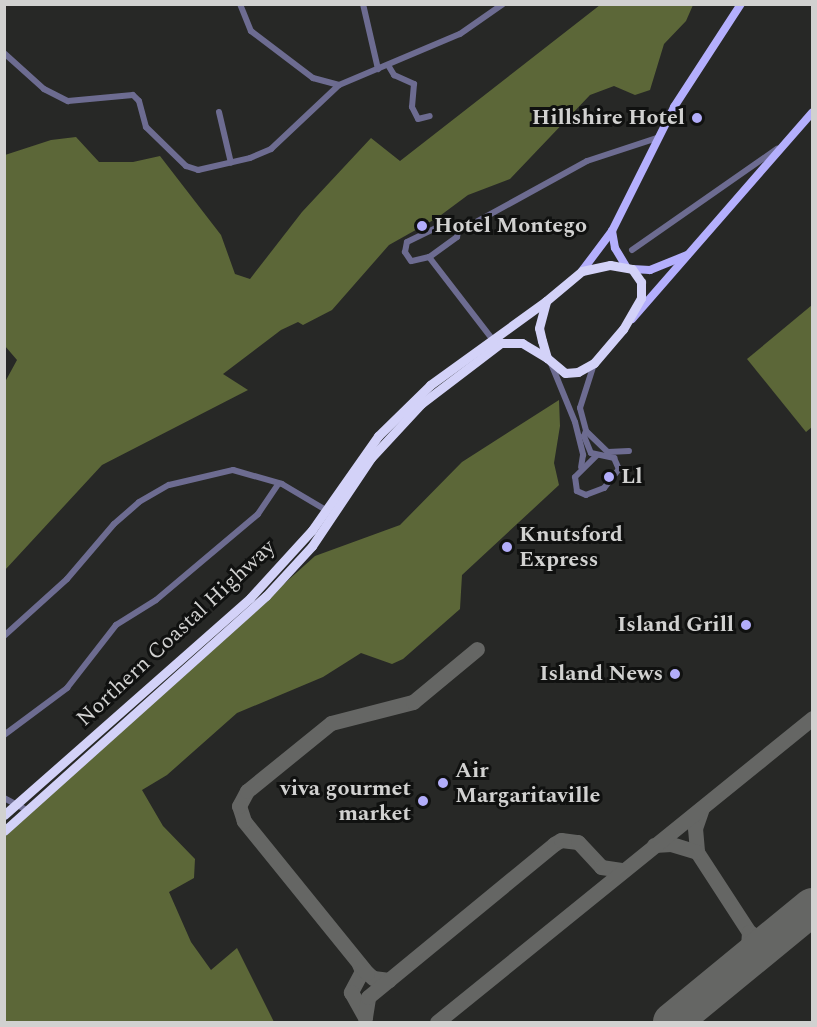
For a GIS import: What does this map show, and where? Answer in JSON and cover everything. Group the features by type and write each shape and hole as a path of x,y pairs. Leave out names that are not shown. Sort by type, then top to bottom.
{"highway":[{"path":"629,268 641,282 641,298 623,329 594,363 578,372 565,373 548,360 539,328 546,301 582,271 629,268"},
{"name":"Northern Coastal Highway","path":"4,815 250,598 326,510 378,435 430,385 546,301"},
{"name":"Northern Coastal Highway","path":"4,831 266,596 312,546 371,458 421,404 501,343 522,343 548,360"}],"main road":[{"path":"582,271 612,231 657,138 741,4"},
{"path":"623,329 813,113"},
{"path":"612,231 615,248 629,268 650,270 691,253"}],"street":[{"path":"240,4 251,31 313,78 339,85"},
{"path":"363,4 378,69"},
{"path":"4,53 44,89 68,100 134,95 139,101 146,127 191,169 231,163 278,144 339,85 460,34 503,4"},
{"path":"388,65 394,75 414,84 412,107 418,119 430,116"},
{"path":"219,112 231,163"},
{"path":"458,232 438,227 407,242 405,252 411,261 429,256 450,244 458,232 587,161 657,138"},
{"path":"632,250 788,142"},
{"path":"429,256 493,340"},
{"path":"548,360 575,422 583,455 575,477 577,491 586,495 604,488 617,474 618,464 611,457 596,456 580,467"},
{"path":"594,363 580,408 586,431 586,443 596,456"},
{"path":"586,431 609,452 629,451"},
{"path":"4,636 67,579 114,524 139,502 169,485 233,470 279,483 326,510"},
{"path":"4,735 67,688 116,625 156,600 258,514 279,483"},
{"path":"4,798 18,803 27,810"}],"green space":[{"path":"600,5 693,5 686,21 664,44 650,90 635,95 614,86 590,95 510,179 468,195 437,218 389,245 332,310 303,325 298,322 281,330 223,374 248,390 102,465 5,570 5,382 17,360 5,346 5,155 51,140 76,137 99,162 133,162 160,156 221,235 235,274 250,279 302,212 371,138 400,161"},
{"path":"812,305 812,427 806,432 747,359"},
{"path":"559,400 560,426 554,463 559,485 462,575 460,609 403,659 392,664 361,653 323,677 237,713 167,775 142,790 163,826 195,859 194,878 169,892 191,942 211,970 237,948 274,1022 5,1022 4,835 315,556 400,525 462,462"}],"taxiway":[{"path":"389,980 373,978 367,973 244,821 239,806 247,791 331,723 413,702 477,649"},
{"path":"437,1022 812,718"},
{"path":"702,808 695,828 697,852 749,932 747,961"},
{"path":"365,1017 368,997 561,840 578,842 601,867 623,870"},
{"path":"654,845 671,844 697,852"},
{"path":"749,932 759,938 776,937"},
{"path":"359,964 362,971 351,992 365,1017"}],"runway":[{"path":"672,1022 812,907"}],"place":[{"name":"Hillshire Hotel","path":"697,118"},
{"name":"Hotel Montego","path":"422,226"},
{"name":"Ll","path":"609,477"},
{"name":"Knutsford Express","path":"507,547"},
{"name":"Island Grill","path":"746,625"},
{"name":"Island News","path":"675,674"},
{"name":"Air Margaritaville","path":"443,783"},
{"name":"viva gourmet market","path":"423,801"}]}
